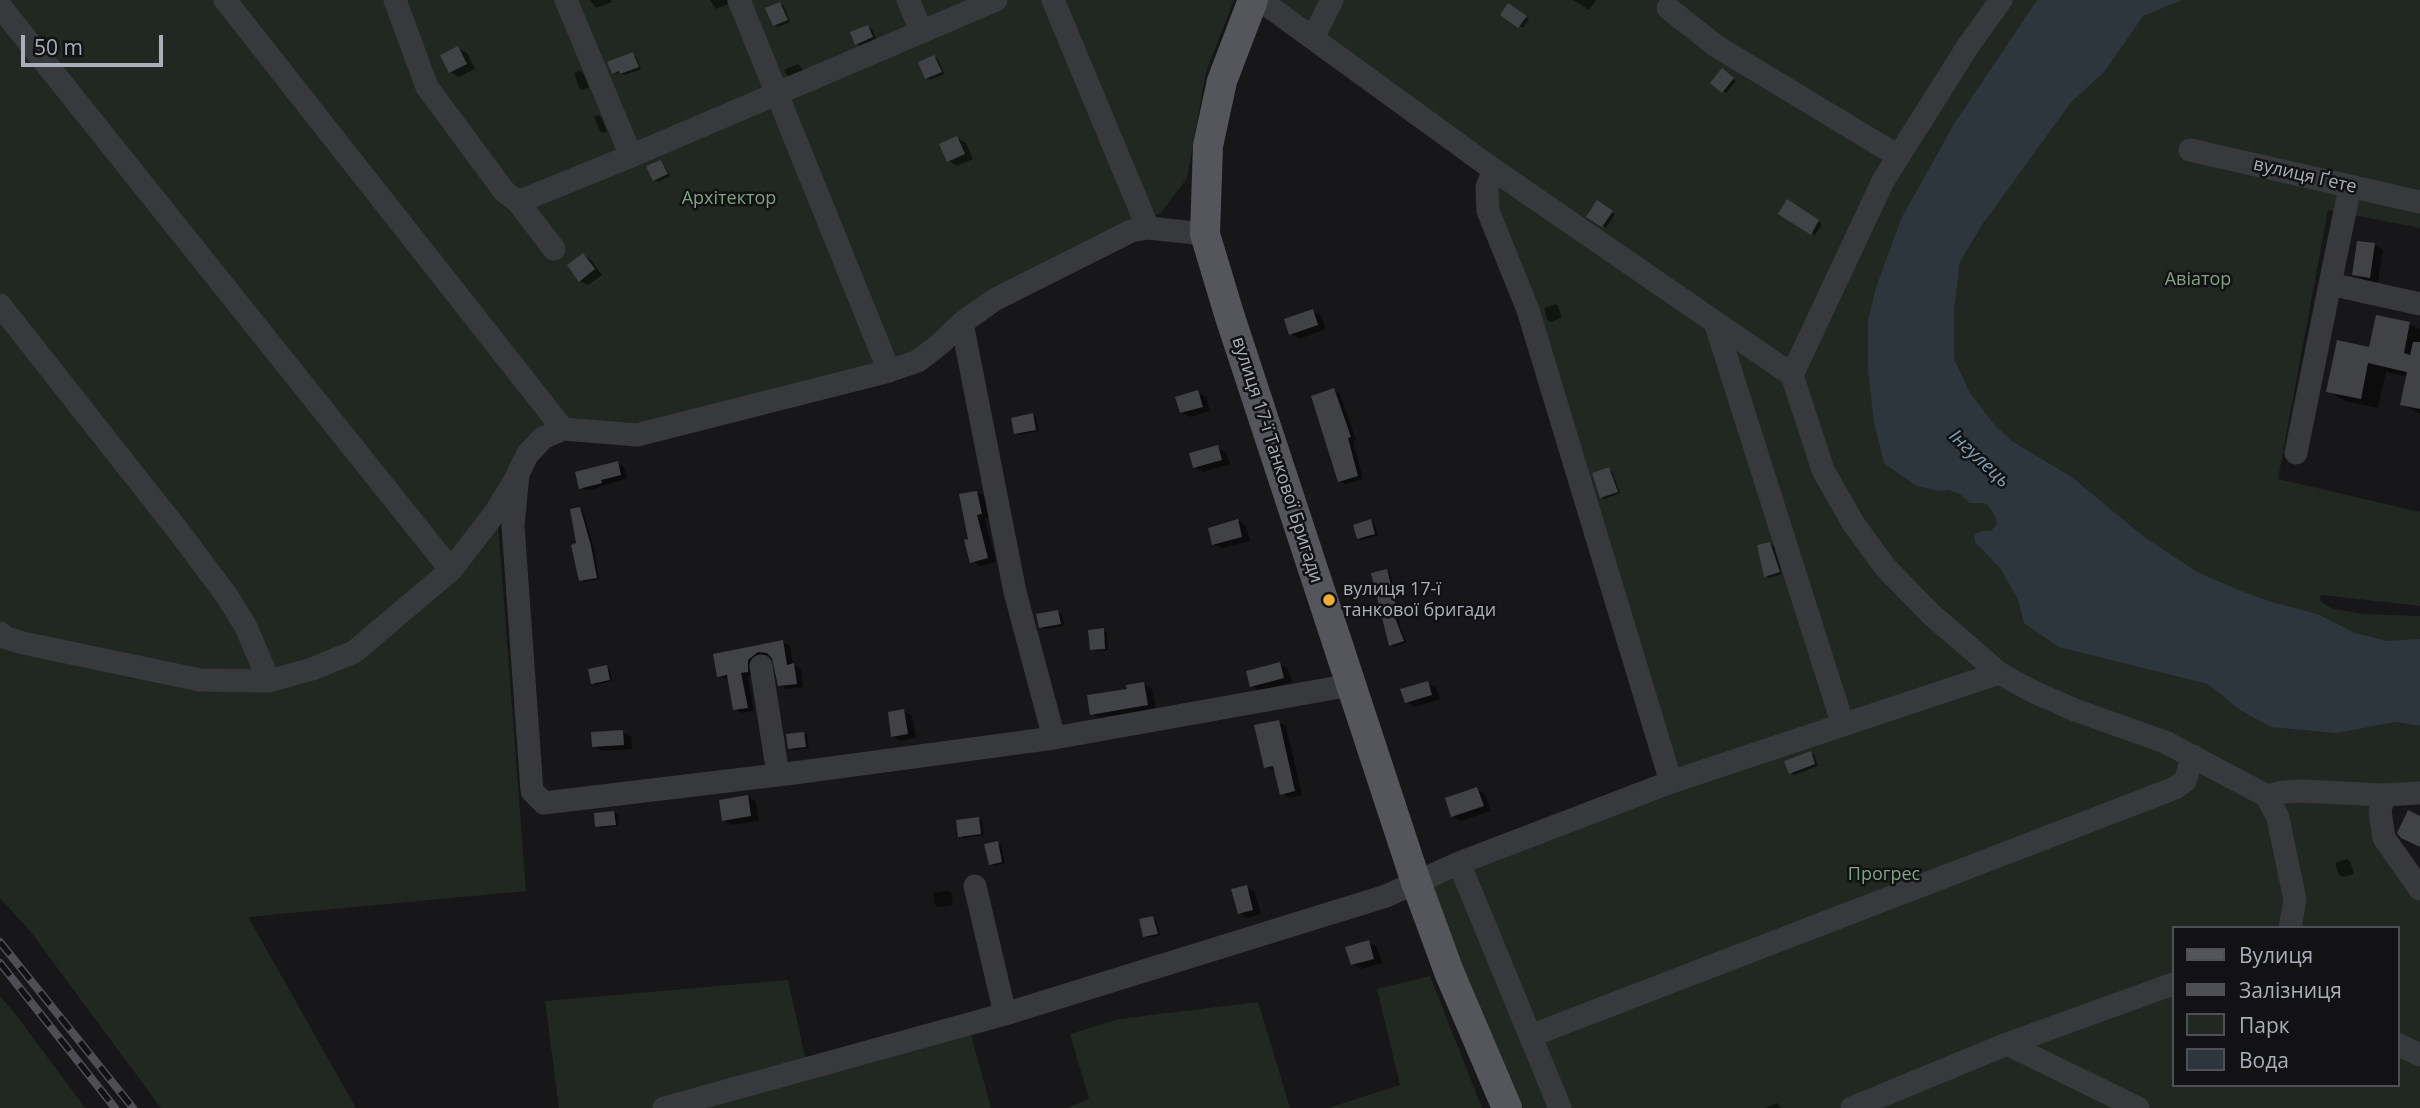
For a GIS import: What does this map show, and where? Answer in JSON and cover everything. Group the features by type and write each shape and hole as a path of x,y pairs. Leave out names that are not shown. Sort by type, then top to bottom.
{"main road":[{"name":"вулиця 17-ї Танкової Бригади","path":"1253,0 1222,81 1208,146 1205,234 1416,882 1449,972 1507,1108"}],"street":[{"path":"225,0 564,429"},
{"path":"395,0 427,87 504,191 518,202 554,249"},
{"path":"566,0 631,156"},
{"path":"739,0 889,370"},
{"path":"908,0 922,32"},
{"path":"518,202 996,0"},
{"path":"1053,0 1148,228"},
{"path":"1260,0 1494,170 1791,375 1823,470 1853,523 1885,568 1932,615 1999,673 2075,710 2165,742 2267,796 2278,818 2295,900 2291,926"},
{"path":"1313,38 1332,0"},
{"path":"1791,375 1883,181 1968,46 2001,0"},
{"path":"0,6 451,570"},
{"path":"1668,8 1716,46 1898,156"},
{"name":"вулиця Ґете","path":"2190,150 2420,202"},
{"path":"1494,170 1487,187 1488,211 1528,310 1671,782"},
{"path":"2296,453 2350,187"},
{"path":"0,633 6,638 23,643 200,680 269,681 312,670 354,652 451,570 495,513 527,455 543,438 564,429 637,435 889,370 918,361 994,300 1131,232 1148,228 1205,234"},
{"path":"2330,284 2420,304"},
{"path":"0,305 227,596 246,627 269,681"},
{"path":"962,323 1015,592 1054,738"},
{"path":"1716,325 1843,725"},
{"path":"518,474 513,526 533,791 544,803 1054,738 1351,685"},
{"path":"0,613 23,643"},
{"path":"761,666 778,774"},
{"path":"664,1108 1005,1014 1386,896 1459,863 1671,782 1999,673"},
{"path":"1530,1036 2175,788 2185,781 2193,756"},
{"path":"2267,796 2301,791 2384,795 2420,793"},
{"path":"2384,795 2380,811 2384,838 2420,889"},
{"path":"1459,863 1560,1108"},
{"path":"975,886 1005,1014"},
{"path":"1852,1108 2007,1044 2172,984"},
{"path":"2007,1044 2138,1108"},
{"path":"2399,1045 2420,1055"}],"green space":[{"name":"Архітектор","path":"0,0 1234,0 1206,72 1187,178 1161,213 1127,226 917,353 633,428 539,432 498,523 526,891 248,917 356,1108 161,1108 30,931 0,898"},
{"name":"Прогрес","path":"1266,0 2052,0 1881,344 2367,727 2396,722 2420,726 2420,793 2380,811 2420,889 2420,1108 1519,1108 1430,882 1671,782 1488,211 1494,170"},
{"name":"Авіатор","path":"2163,0 2420,0 2420,228 2328,210 2278,479 2420,512 2420,606 2321,595 2320,601 2333,609 2363,614 2420,616 2420,653 2208,591 2180,561 2143,536 2072,477 2012,441 1978,404 1970,412 1941,322 1960,262 2012,179 2017,177 2116,36"},
{"path":"1430,976 1482,1108 1328,1108 1400,1085 1377,989"},
{"path":"788,980 809,1075 969,1028 991,1108 559,1108 545,1001"},
{"path":"0,996 17,1016 85,1108 0,1108"},
{"path":"1258,1002 1290,1108 1067,1108 1089,1099 1070,1034 1119,1019"}],"water":[{"name":"Інгулець","path":"2037,0 2182,0 2143,16 2104,72 2071,102 1983,224 1960,262 1954,310 1954,359 1970,393 1994,424 2012,441 2072,477 2143,536 2197,572 2275,603 2317,614 2355,633 2387,641 2420,639 2420,726 2396,722 2336,733 2271,727 2240,710 2208,684 2059,647 2024,623 2018,599 2000,568 1975,542 1974,535 1981,531 1991,531 1997,524 1988,505 1970,503 1960,494 1949,490 1937,491 1915,485 1884,463 1874,422 1868,371 1868,320 1876,288 1901,219 1954,124"}],"building":[{"path":"780,2 788,20 773,26 765,8"},
{"path":"1508,3 1527,16 1518,28 1500,15"},
{"path":"868,25 873,37 855,45 850,32"},
{"path":"458,46 467,64 449,73 440,55"},
{"path":"633,52 639,67 612,74 607,62"},
{"path":"934,55 942,72 925,79 918,62"},
{"path":"1722,68 1734,78 1722,93 1710,83"},
{"path":"957,136 965,154 947,162 939,144"},
{"path":"661,160 668,174 653,181 646,166"},
{"path":"1787,199 1819,220 1811,235 1778,214"},
{"path":"1597,200 1613,211 1602,227 1586,217"},
{"path":"2357,241 2375,243 2370,278 2352,275"},
{"path":"583,253 595,269 579,282 567,265"},
{"path":"1313,309 1318,325 1289,335 1284,319"},
{"path":"2376,315 2410,322 2404,353 2410,355 2413,342 2420,342 2420,409 2400,405 2407,372 2368,363 2361,399 2326,392 2337,340 2369,347"},
{"path":"1334,388 1351,437 1348,438 1358,476 1338,482 1311,396"},
{"path":"1198,390 1203,407 1180,413 1175,397"},
{"path":"1033,413 1036,430 1014,434 1011,418"},
{"path":"1218,445 1222,460 1193,468 1189,453"},
{"path":"618,461 621,475 579,489 575,472"},
{"path":"1609,467 1618,492 1600,498 1592,473"},
{"path":"977,491 982,514 977,515 988,558 970,563 964,540 968,539 959,494"},
{"path":"580,507 597,578 579,581 571,545 576,543 570,509"},
{"path":"1238,519 1242,537 1212,545 1208,528"},
{"path":"1371,519 1375,534 1357,539 1353,525"},
{"path":"1770,542 1780,572 1764,577 1757,545"},
{"path":"1387,569 1398,614 1394,615 1404,641 1389,646 1371,573"},
{"path":"1058,610 1061,624 1039,628 1036,614"},
{"path":"1104,628 1105,649 1090,650 1088,630"},
{"path":"783,640 787,665 794,663 797,684 778,686 772,658 767,653 758,652 748,660 748,672 741,673 748,708 733,710 727,675 717,677 713,654"},
{"path":"1280,662 1284,678 1250,687 1246,671"},
{"path":"607,665 610,680 591,684 588,669"},
{"path":"1428,681 1432,695 1405,703 1400,689"},
{"path":"1144,682 1148,705 1090,715 1087,695 1127,689 1126,685"},
{"path":"904,709 908,734 891,737 888,712"},
{"path":"1279,720 1295,791 1280,795 1273,766 1264,768 1254,725"},
{"path":"623,730 624,745 592,747 591,732"},
{"path":"804,732 806,747 788,749 786,734"},
{"path":"1811,751 1815,764 1789,774 1784,761"},
{"path":"1477,787 1484,806 1451,817 1445,798"},
{"path":"748,795 751,816 722,821 719,800"},
{"path":"2408,810 2420,816 2420,847 2401,838 2397,833"},
{"path":"614,811 616,825 595,827 594,813"},
{"path":"979,817 981,834 958,837 956,820"},
{"path":"998,841 1002,862 989,865 984,844"},
{"path":"1247,885 1253,910 1238,914 1231,889"},
{"path":"1153,916 1158,934 1143,937 1139,919"},
{"path":"1369,940 1374,959 1351,965 1345,947"}],"railway":[{"path":"0,942 133,1108"},
{"path":"0,963 115,1108"}],"place":[{"name":"вулиця 17-ї танкової бригади","path":"1329,600"}]}
